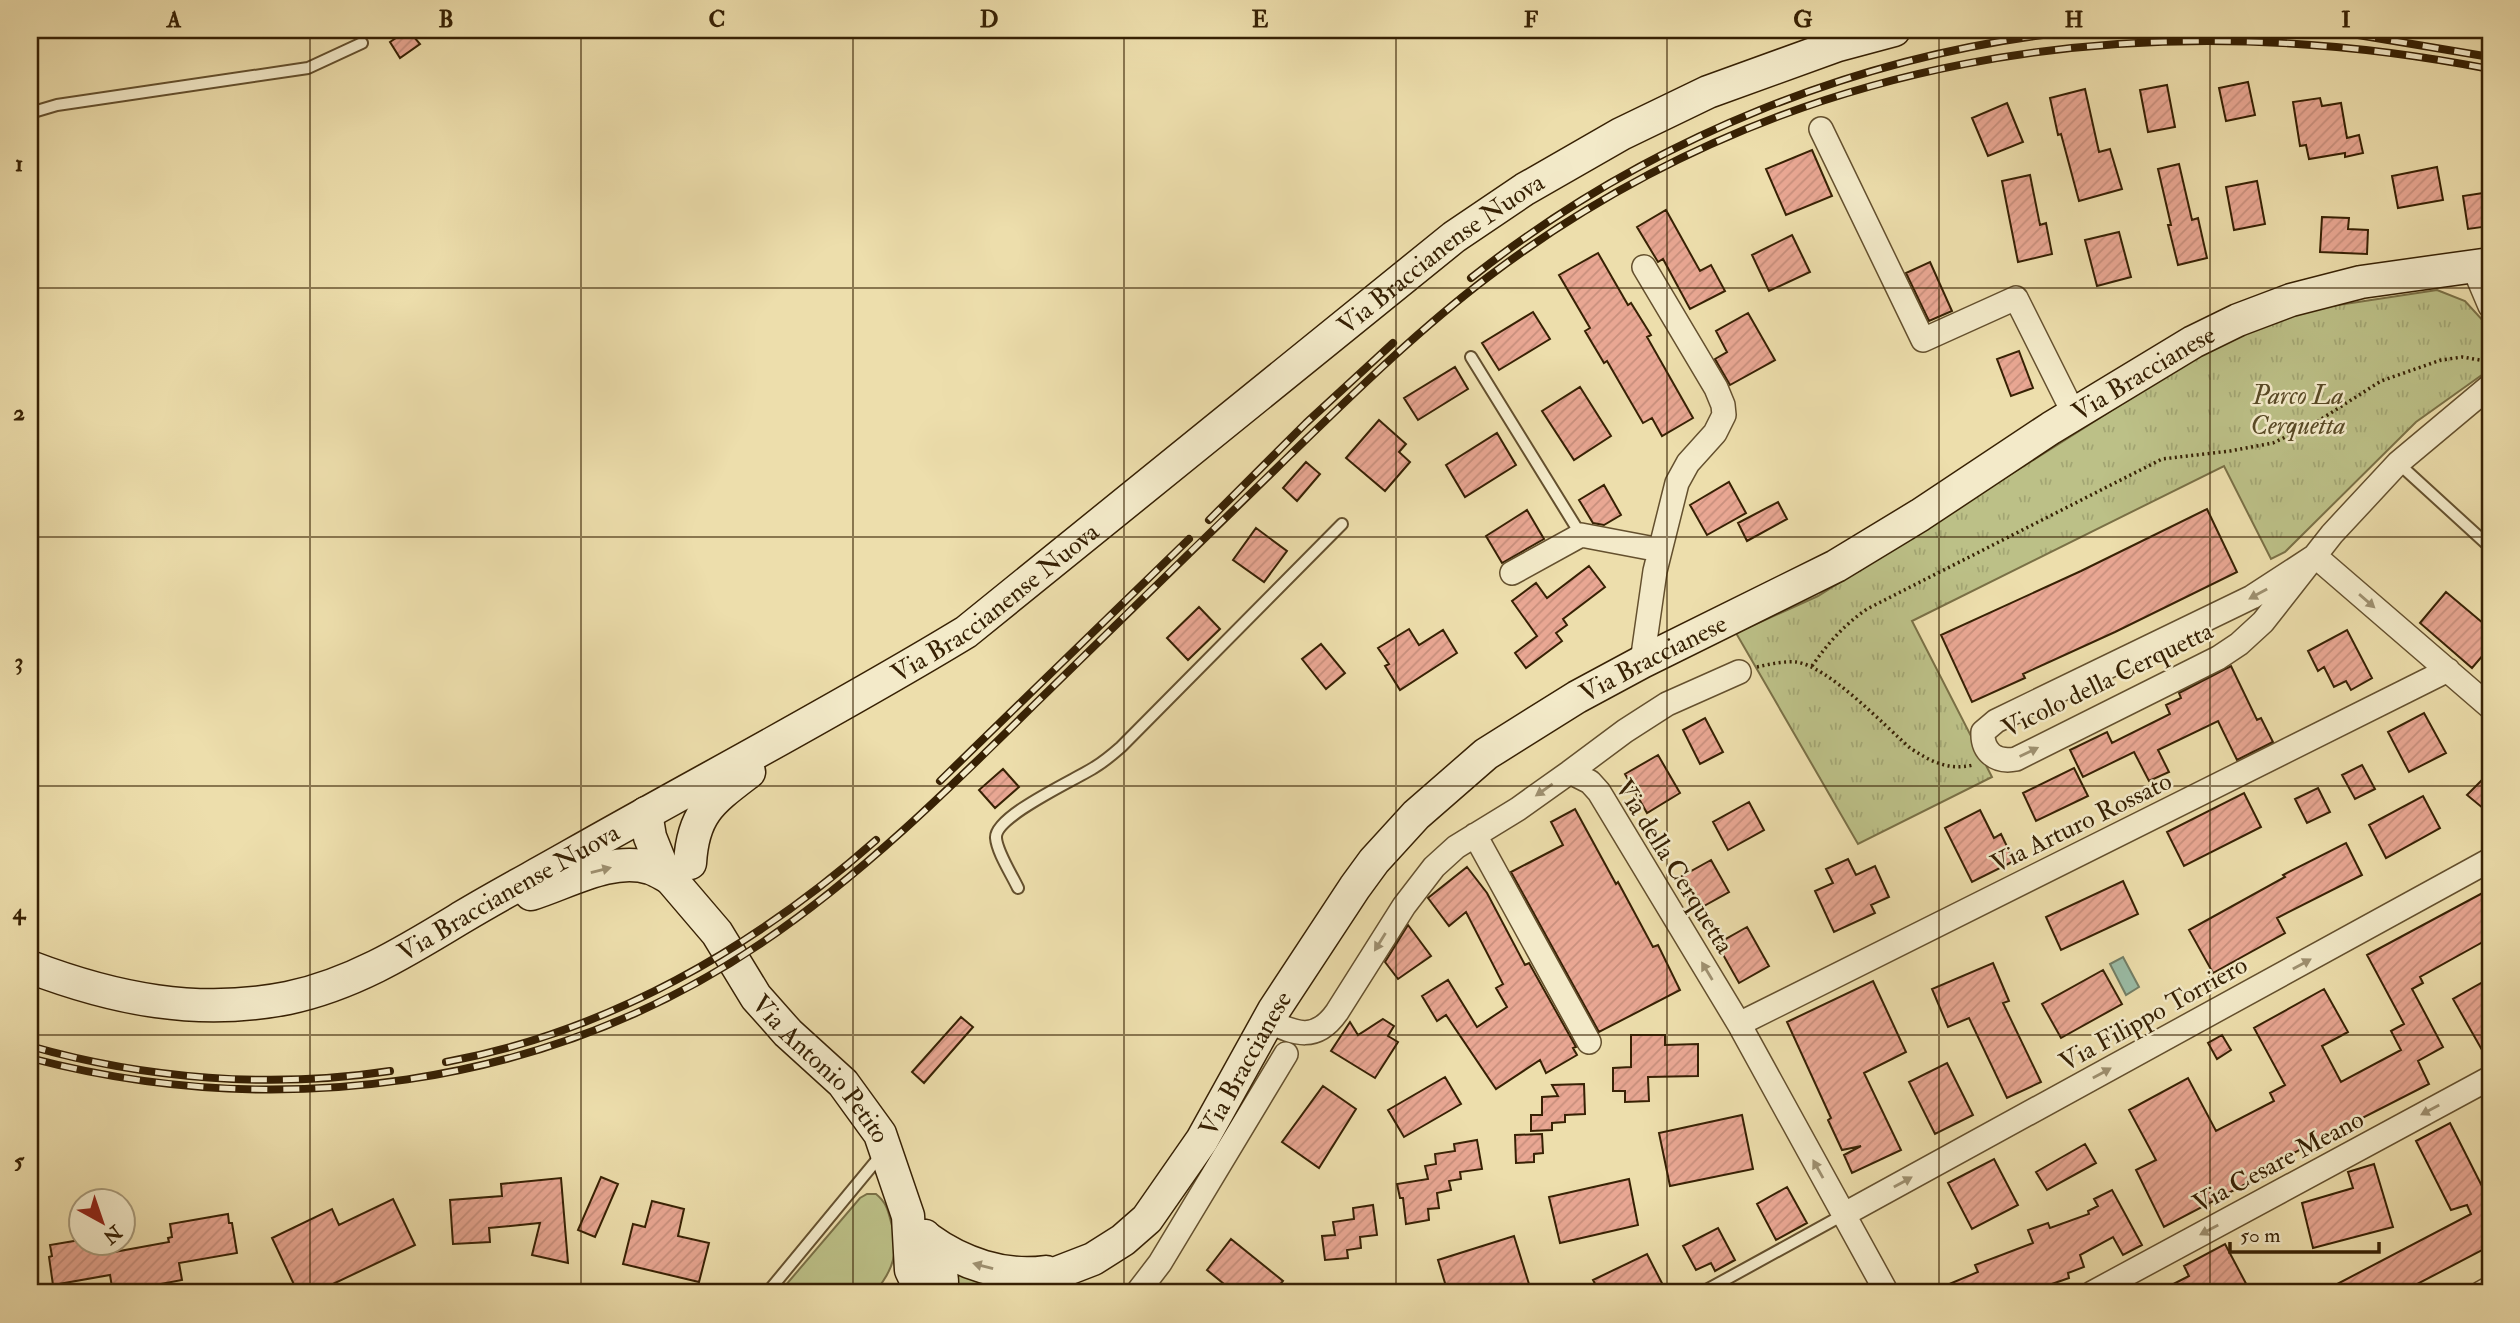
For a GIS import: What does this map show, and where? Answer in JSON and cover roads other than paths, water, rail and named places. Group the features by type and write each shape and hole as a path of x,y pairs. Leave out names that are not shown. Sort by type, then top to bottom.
{"street":[{"name":"Via Braccianense Nuova","path":"30,967 100,991 145,1001 206,1007 289,997 345,982 395,958 646,813 889,679 966,632 1454,237 1525,189 1621,134 1708,92 1838,45 1894,30"},
{"path":"1821,129 1923,340 2016,298 2074,414"},
{"path":"2481,265 2490,306"},
{"name":"Via Braccianese","path":"1005,1293 1075,1268 1123,1240 1156,1208 1202,1140 1262,1031 1355,887 1416,815 1486,754 1577,697 1642,662 1836,566 1920,515 2074,414 2193,342 2270,308 2361,282 2481,265"},
{"path":"1642,662 1660,550 1677,484 1691,459 1720,425 1724,410 1716,388 1644,267"},
{"name":"Vicolo della Cerquetta","path":"2315,556 2252,597 1996,720 1983,732 1985,747 1992,756 2007,761 2015,759 2218,658 2239,644 2263,622 2315,556 2398,463 2490,387"},
{"path":"1512,573 1581,535 1660,550"},
{"path":"2315,556 2490,707"},
{"name":"Via Arturo Rossato","path":"1739,1024 2448,670"},
{"path":"1262,1031 1316,1031 1334,1017 1398,915 1439,862 1667,704 1738,672"},
{"path":"467,915 598,870 635,865 680,870 703,813 722,793 831,710"},
{"name":"Via della Cerquetta","path":"1570,772 1586,779 1599,792 1739,1024 1887,1293"},
{"name":"Via Antonio Petito","path":"646,813 650,837 660,862 680,870 756,997 780,1025 853,1094 880,1135 915,1236 941,1268 942,1293"},
{"path":"1475,835 1589,1042"},
{"name":"Via Filippo Torriero","path":"1843,1215 2490,860"},
{"path":"1262,1031 1286,1054"},
{"path":"1137,1293 1160,1264 1299,1033"},
{"name":"Via Cesare Meano","path":"2092,1293 2490,1077"},
{"path":"893,1293 902,1276 915,1236 954,1256 995,1269 1041,1273 1075,1268"},
{"name":"Via Antonio Petito","path":"915,1236 911,1270 922,1293"},
{"path":"2481,1293 2490,1289"}],"lane":[{"path":"30,113 57,105 308,68 362,43"},
{"path":"1471,357 1581,535"},
{"path":"2398,463 2490,547"},
{"path":"1018,888 997,842 997,830 1001,825 1020,810 1096,766 1121,747 1342,524"},
{"path":"2477,535 2490,538"},
{"path":"767,1293 887,1149"},
{"path":"1701,1293 1843,1215"}],"railway":[{"path":"1471,278 1539,228 1610,184 1684,144 1760,110 1840,81 1920,58 2003,41 2086,30"},
{"path":"2328,30 2490,57"},
{"path":"30,1058 124,1078 218,1088 313,1088 407,1079 500,1060 590,1032 677,993 760,944 797,918 904,830 1337,409 1462,298 1488,277 1601,201 1718,141 1840,95 1965,64 2093,46 2224,41 2356,49 2490,69"},
{"path":"1209,520 1306,423 1393,343"},
{"path":"940,781 1189,539"},
{"path":"446,1062 506,1048 564,1030 621,1007 676,980 729,950 780,916 876,840"},
{"path":"30,1046 118,1066 208,1078 300,1079 390,1071"}],"park label":[{"name":"Parco La Cerquetta","path":"2298,410"}]}
